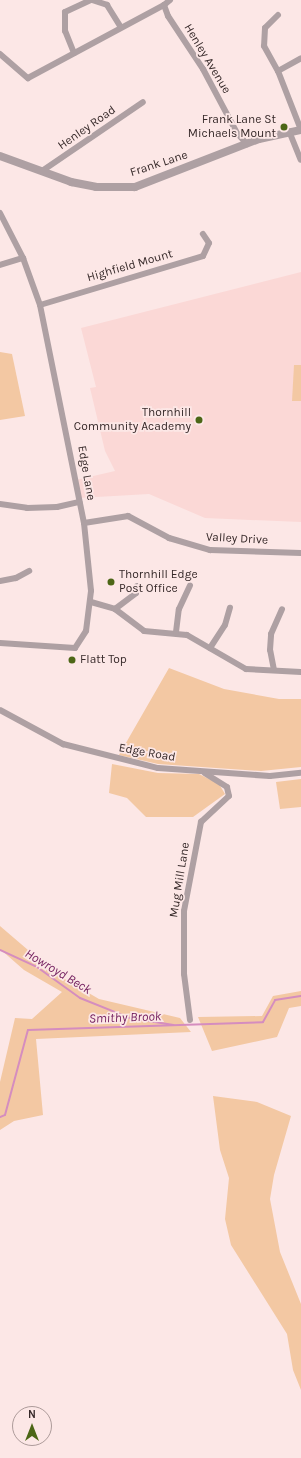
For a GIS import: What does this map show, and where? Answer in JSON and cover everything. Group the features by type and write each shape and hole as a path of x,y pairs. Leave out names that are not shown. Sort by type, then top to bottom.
{"street":[{"path":"74,53 65,31 65,12 91,0 107,5 121,27"},
{"path":"0,54 28,78 164,5 170,0"},
{"name":"Henley Avenue","path":"164,5 168,16 203,69 237,133 247,144"},
{"path":"278,15 265,28 264,46 278,71 301,130"},
{"path":"278,71 301,58"},
{"name":"Henley Road","path":"42,171 143,102"},
{"name":"Frank Lane","path":"0,156 71,182 96,187 134,187 247,144 289,131 301,130"},
{"path":"289,131 301,160"},
{"name":"Edge Lane","path":"0,213 23,258 40,305 84,522 91,602 86,631 76,648 0,643"},
{"name":"Highfield Mount","path":"40,305 203,256 209,243 203,234"},
{"path":"0,265 23,258"},
{"path":"0,504 27,508 57,507 79,502"},
{"name":"Valley Drive","path":"84,522 128,516 169,538 198,547 301,553"},
{"path":"0,581 16,578 29,571"},
{"path":"115,609 136,593 137,586"},
{"path":"176,632 179,609 190,586"},
{"path":"91,602 115,609 144,631 176,632 188,635 246,669 301,672"},
{"path":"210,648 225,625 230,608"},
{"path":"274,670 270,650 271,634 282,609"},
{"name":"Edge Road","path":"0,710 63,744 158,768 270,776 301,773"},
{"name":"Mug Mill Lane","path":"190,1020 184,974 184,911 201,822 229,796 227,787 221,781 202,771"}],"shaded area":[{"name":"Thornhill Community Academy","path":"301,272 301,522 205,518 149,494 79,498 76,480 115,471 105,451 90,388 96,387 81,328"},
{"path":"0,352 12,354 25,416 0,420"},
{"path":"294,365 301,365 301,401 292,401"},
{"path":"169,668 224,689 279,699 301,699 301,767 261,771 158,764 119,755"},
{"path":"112,764 158,773 199,774 219,784 225,794 193,817 146,817 127,798 109,793"},
{"path":"301,779 301,807 280,809 276,782"},
{"path":"0,926 56,974 99,999 180,1018 191,1032 36,1039 43,1115 14,1121 0,1130 0,1082 15,1018 32,1019 62,992 24,970 0,949"},
{"path":"301,991 301,1006 289,1008 277,1037 212,1051 198,1017 262,1016 273,996"},
{"path":"213,1096 257,1102 291,1116 274,1175 270,1199 280,1252 301,1304 301,1390 293,1370 287,1334 231,1245 225,1219 229,1178 220,1150"}],"waterway":[{"name":"Howroyd Beck","path":"0,950 37,967 80,998 130,1018 173,1025"},
{"name":"Smithy Brook","path":"0,1117 5,1115 28,1030 263,1022 275,1000 301,996"}],"place":[{"name":"Frank Lane St Michaels Mount","path":"284,127"},
{"name":"Thornhill Community Academy","path":"199,420"},
{"name":"Thornhill Edge Post Office","path":"111,582"},
{"name":"Flatt Top","path":"72,660"}]}
